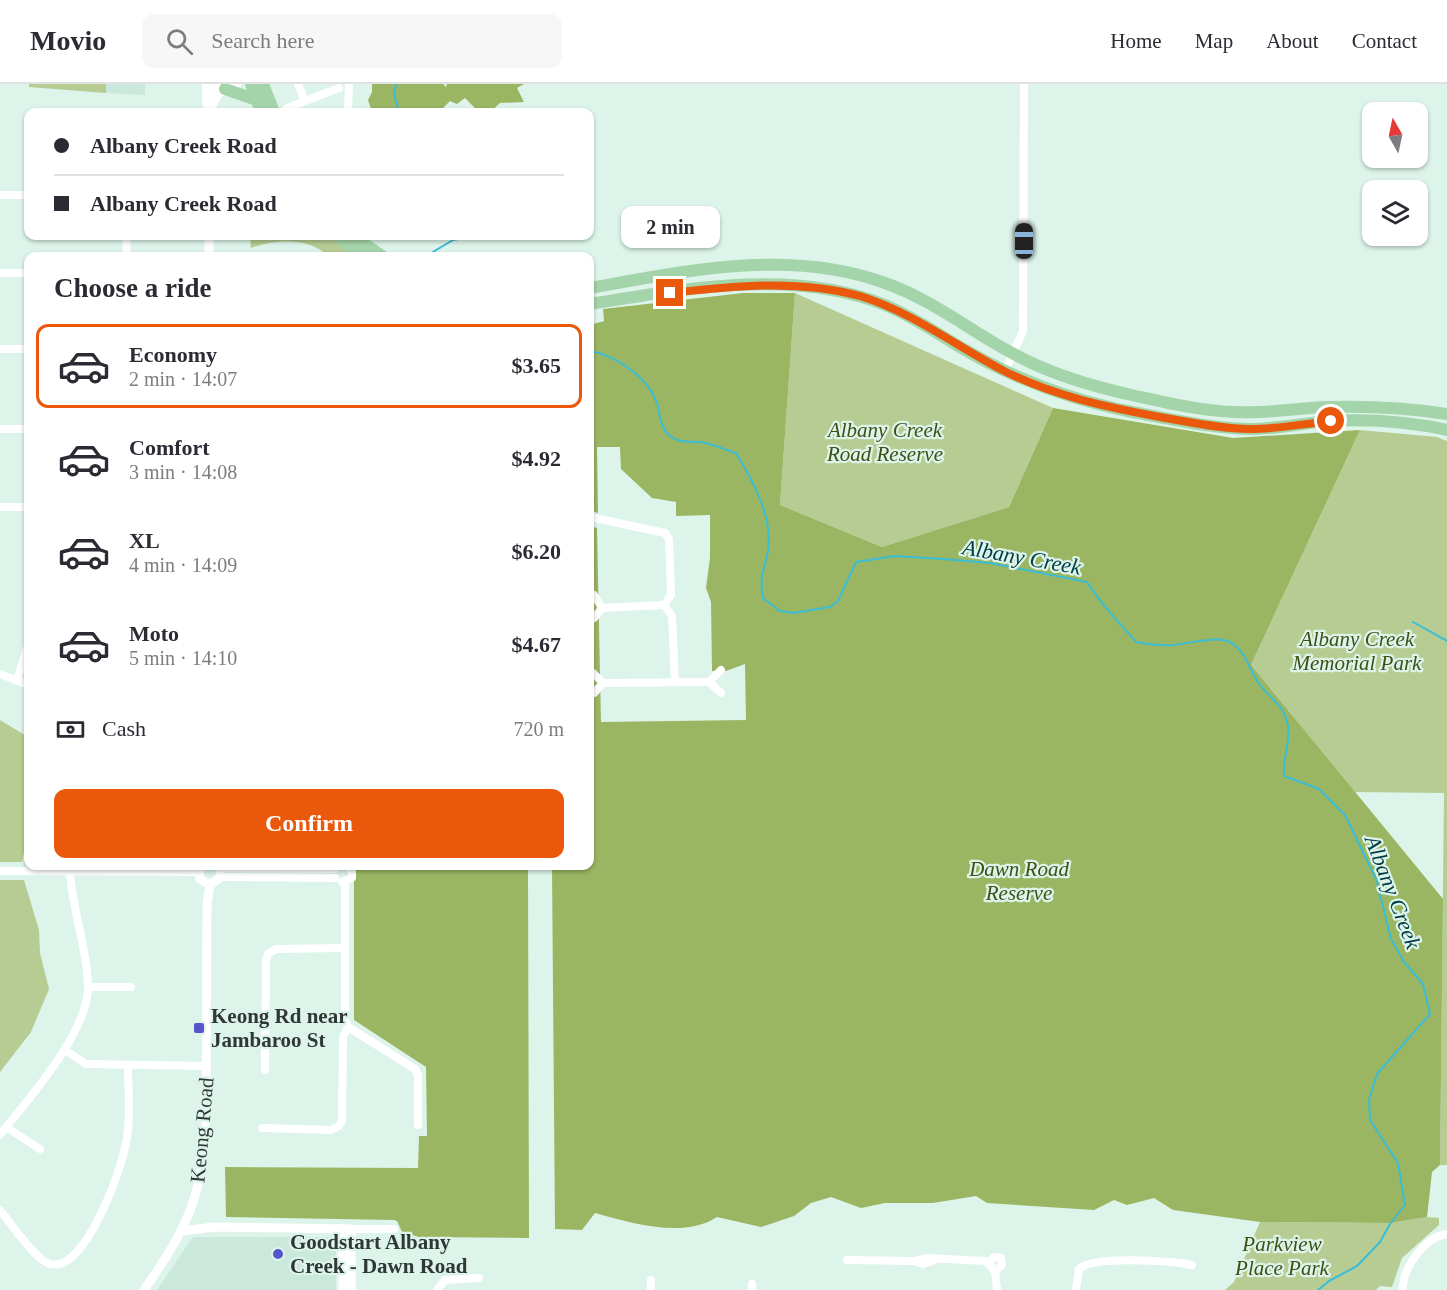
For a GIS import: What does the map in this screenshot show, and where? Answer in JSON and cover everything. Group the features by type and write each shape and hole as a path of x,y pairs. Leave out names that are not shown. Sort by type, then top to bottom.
{"main road":[{"path":"251,84 259,108"},
{"path":"263,84 272,108"},
{"path":"218,86 256,100"},
{"path":"341,240 356,252"},
{"path":"359,240 376,252"},
{"path":"594,287 735,266 790,265 833,268 885,282 940,308 1013,354 1049,370 1111,389 1217,411 1257,413 1329,407 1369,407 1447,414"},
{"path":"594,304 742,286 776,285 836,291 860,297 907,315 1005,371 1059,394 1093,404 1196,424 1250,429 1331,421 1415,425 1447,430"}],"street":[{"path":"298,84 305,101"},
{"path":"348,108 349,84"},
{"path":"1005,371 1023,331 1024,84"},
{"path":"208,108 206,99 218,86"},
{"path":"210,108 218,86"},
{"path":"287,108 339,88"},
{"path":"0,195 24,195"},
{"path":"0,273 24,273"},
{"path":"0,349 24,349"},
{"path":"0,429 24,429"},
{"path":"0,507 24,507"},
{"path":"594,518 665,533 669,539 671,595 664,606"},
{"path":"594,595 602,608"},
{"path":"594,618 602,608 664,606"},
{"path":"664,606 672,616 675,682"},
{"path":"17,680 24,658"},
{"path":"709,682 722,670"},
{"path":"0,674 24,683"},
{"path":"594,674 603,683 709,682 721,693"},
{"path":"594,693 603,683"},
{"path":"0,869 80,870"},
{"path":"200,870 200,879 210,885 220,870 335,878 345,882"},
{"path":"335,878 336,870"},
{"path":"350,870 352,875 345,882 344,1013 348,1027 416,1069 418,1125"},
{"path":"0,1134 65,1050 82,1018 88,987 72,899 70,871"},
{"name":"Keong Road","path":"144,1290 183,1231 202,1173 207,1066 207,904 210,885"},
{"path":"265,1070 266,960 268,954 276,949 344,948"},
{"path":"88,987 131,987"},
{"path":"262,1128 331,1130 339,1126 342,1120 343,1037 348,1027"},
{"path":"65,1050 86,1064 207,1066"},
{"path":"0,1210 38,1257 48,1264 61,1265 71,1259 108,1199 117,1177 128,1126 128,1065"},
{"path":"6,1127 40,1149"},
{"path":"189,1216 210,1228"},
{"path":"183,1231 210,1228 394,1229"},
{"path":"343,1290 347,1228"},
{"path":"347,1228 351,1290"},
{"path":"1402,1290 1403,1276 1408,1266 1433,1239 1447,1234"},
{"path":"847,1260 923,1263 935,1260 980,1260 989,1263 994,1257 1001,1258 1002,1265 995,1271 996,1290"},
{"path":"1076,1290 1079,1269 1091,1262 1176,1262 1192,1265"},
{"path":"437,1290 445,1280 479,1278"},
{"path":"651,1280 651,1290"}],"shaded area":[{"path":"106,84 145,84 145,95 106,93"},
{"path":"193,1237 330,1237 336,1244 336,1290 157,1290"}],"green space":[{"path":"29,84 106,84 106,93 29,87"},
{"path":"372,84 443,84 446,87 447,84 524,84 517,88 524,102 500,103 494,108 475,108 465,98 457,104 450,101 443,108 371,108 368,100 372,92"},
{"path":"250,240 334,240 348,252 323,252 312,245 291,242 270,243 251,248"},
{"name":"Dawn Road Reserve","path":"743,293 795,293 780,505 882,547 1009,507 1053,408 1233,438 1360,430 1251,665 1443,899 1440,1165 1432,1172 1427,1217 1391,1223 1260,1222 1173,1210 1154,1198 1127,1205 1114,1200 1094,1210 987,1203 976,1196 933,1203 885,1203 861,1208 831,1197 811,1203 794,1216 761,1227 717,1217 704,1224 689,1227 657,1227 595,1213 582,1230 555,1229 552,870 594,870 594,527 597,528 601,722 746,720 745,664 726,671 712,671 711,602 706,588 710,558 710,515 676,516 676,502 652,498 621,469 620,447 597,447 598,513 594,512 594,324 604,321 603,309"},
{"name":"Albany Creek Road Reserve","path":"795,293 1053,408 1009,507 882,547 780,505"},
{"name":"Albany Creek Memorial Park","path":"1360,430 1437,437 1447,441 1447,1165 1440,1165 1444,793 1355,792 1251,665"},
{"path":"0,720 24,735 24,852 22,862 0,862"},
{"path":"354,870 528,870 529,1238 419,1237 402,1232 397,1221 394,1220 226,1217 225,1167 418,1168 419,1136 427,1136 426,1067 354,1020"},
{"path":"0,880 24,880 39,930 40,953 49,989 31,1032 0,1072"},
{"name":"Parkview Place Park","path":"1427,1217 1439,1218 1439,1225 1402,1258 1392,1287 1380,1286 1376,1290 1225,1290 1234,1282 1260,1222 1391,1223"}],"waterway":[{"name":"Albany Creek","path":"396,84 394,94 398,108"},
{"name":"Albany Creek","path":"433,252 453,240"},
{"name":"Albany Creek","path":"594,352 621,363 640,378 654,397 663,426 670,436 687,442 709,444 736,453 755,487 768,525 768,551 762,579 763,598 780,611 793,613 830,607 838,601 856,562 895,556 990,563 1087,582 1104,606 1136,642 1168,645 1218,639 1231,643 1242,653 1256,680 1285,715 1288,735 1284,776 1319,789 1345,815 1376,879 1391,939 1404,962 1423,984 1430,1014 1377,1074 1369,1100 1370,1120 1398,1163 1405,1205 1380,1242 1357,1266 1329,1281 1318,1290"},
{"path":"1413,622 1447,641"}],"place":[{"name":"Keong Rd near Jambaroo St","path":"199,1028"},
{"name":"Goodstart Albany Creek - Dawn Road","path":"278,1254"}],"route":[{"path":"670,293 776,285 836,291 885,305 907,315 1005,371 1059,394 1093,404 1196,424 1230,428 1269,428 1331,421"}]}
